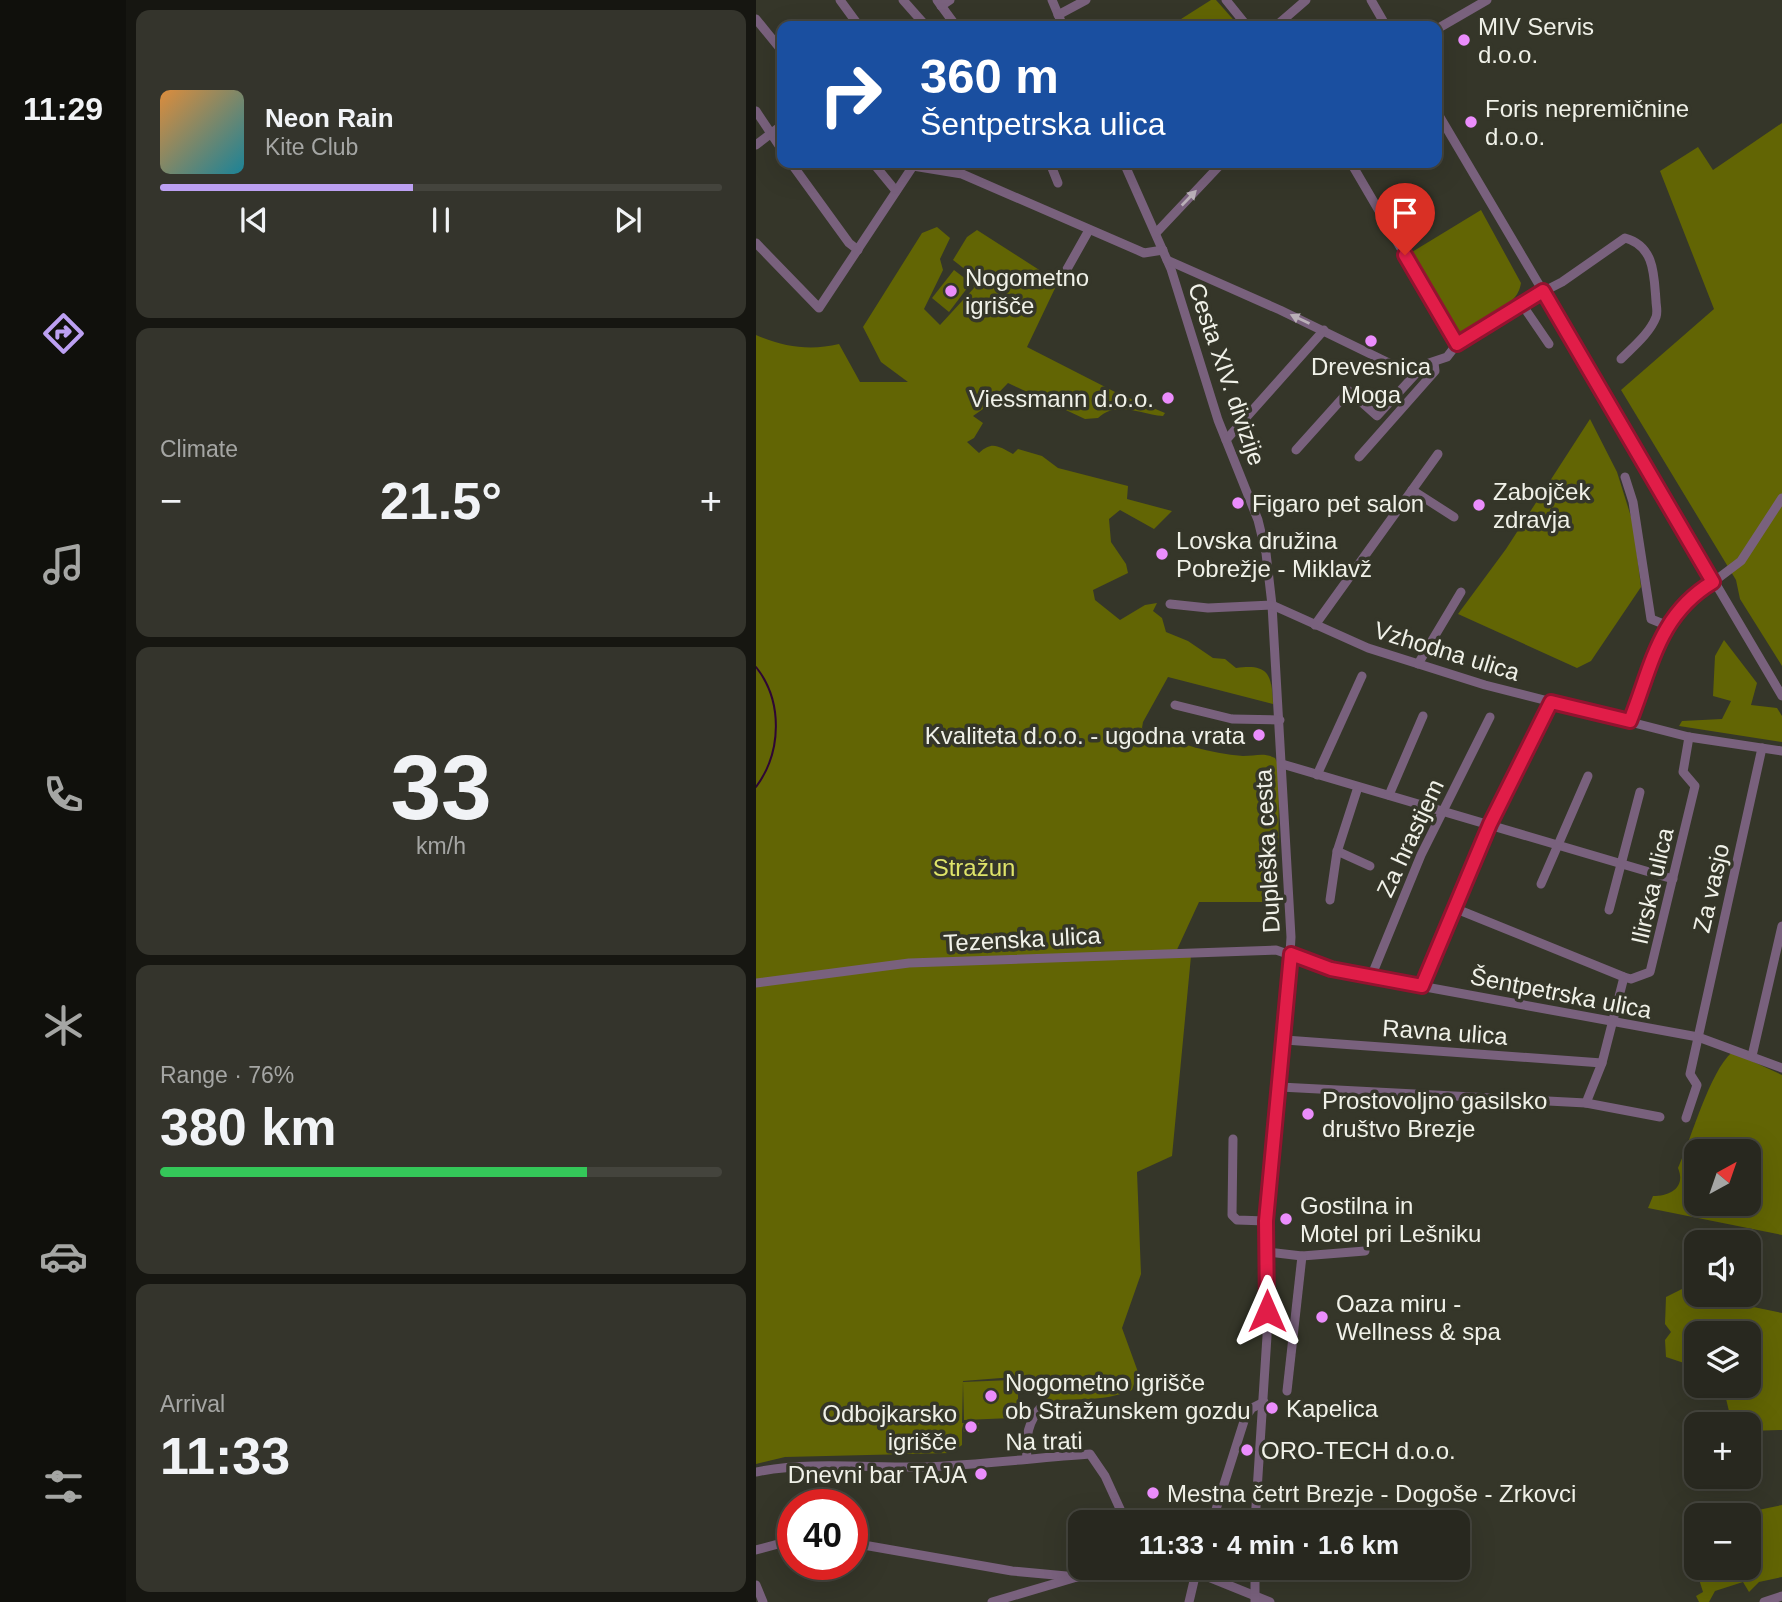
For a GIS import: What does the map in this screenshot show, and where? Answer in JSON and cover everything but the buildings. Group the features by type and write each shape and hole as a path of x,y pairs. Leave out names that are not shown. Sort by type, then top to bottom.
{"street":[{"path":"840,0 855,21"},
{"path":"903,0 922,21"},
{"path":"950,0 939,3 952,21"},
{"path":"1052,0 1061,21"},
{"path":"1058,15 1086,0"},
{"path":"1226,0 1243,21"},
{"path":"1282,21 1306,0"},
{"path":"1370,0 1383,21"},
{"path":"1442,26 1487,0"},
{"path":"756,19 777,45"},
{"path":"756,111 777,143"},
{"path":"1442,120 1782,696"},
{"path":"756,145 777,129"},
{"path":"795,168 842,234 858,250"},
{"path":"877,168 896,191"},
{"path":"756,243 819,307 911,168"},
{"path":"933,168 962,174 1144,253 1163,250"},
{"path":"1052,168 1058,183"},
{"name":"Cesta XIV. divizije","path":"1126,168 1167,260 1226,440 1261,530 1272,605"},
{"path":"1156,233 1217,168"},
{"path":"1354,168 1457,344"},
{"path":"1062,278 1089,230"},
{"path":"1167,260 1324,330 1391,364 1422,367 1451,353 1457,344 1600,257 1625,238 1638,244 1655,270 1656,316 1621,359"},
{"path":"1521,303 1549,344"},
{"path":"1226,440 1324,330"},
{"path":"1359,457 1435,370 1434,363"},
{"path":"1296,450 1349,391 1377,416 1422,367"},
{"path":"1315,625 1438,454"},
{"path":"1625,477 1633,502 1651,619 1667,625"},
{"path":"1412,490 1454,517"},
{"path":"1630,721 1667,625 1682,606 1741,561 1782,498"},
{"path":"1418,664 1461,592"},
{"path":"1170,604 1208,608 1272,605"},
{"name":"Vzhodna ulica","path":"1272,605 1346,639 1418,664 1689,737 1782,751"},
{"name":"Dupleška cesta","path":"1256,1510 1264,1402 1266,1221 1291,954 1283,764 1272,605"},
{"path":"1317,775 1362,676"},
{"path":"1422,986 1490,824 1551,702"},
{"path":"1175,705 1232,719 1280,720"},
{"path":"1389,795 1423,716"},
{"name":"Za hrastjem","path":"1371,977 1403,894 1490,717"},
{"name":"Ilirska ulica","path":"1586,1103 1602,1063 1624,977 1639,977 1652,970 1695,786 1683,772 1689,737"},
{"name":"Za vasjo","path":"1686,1118 1697,1085 1690,1074 1762,748"},
{"path":"1283,764 1673,879"},
{"path":"1541,884 1588,776"},
{"path":"1330,900 1337,851 1357,786"},
{"path":"1609,910 1640,792"},
{"path":"1337,851 1370,866"},
{"path":"1454,908 1624,977"},
{"path":"1752,1056 1782,926"},
{"name":"Tezenska ulica","path":"756,983 921,963 1202,951 1276,950 1291,954"},
{"name":"Šentpetrska ulica","path":"1291,954 1331,969 1698,1037 1782,1068"},
{"name":"Ravna ulica","path":"1285,1040 1602,1063"},
{"path":"1280,1087 1586,1103 1661,1117"},
{"path":"1233,1139 1232,1215 1237,1220 1266,1221"},
{"path":"1267,1252 1303,1256 1364,1251"},
{"path":"1287,1391 1303,1256"},
{"path":"1216,1510 1245,1418 1252,1408 1264,1402"},
{"path":"1027,1459 1029,1428 1033,1415 1043,1405"},
{"name":"Na trati","path":"756,1472 777,1468 925,1467 1090,1454 1105,1476 1121,1510"},
{"path":"756,1550 777,1544"},
{"path":"868,1546 1012,1571 1068,1576"},
{"path":"992,1602 1018,1598 1069,1580"},
{"path":"1189,1602 1192,1580"},
{"path":"1217,1580 1270,1602"},
{"path":"1255,1580 1255,1598"},
{"path":"756,1585 763,1602"},
{"path":"1764,1602 1782,1596"}],"green space":[{"path":"1211,0 1216,0 1235,21 1178,21"},
{"path":"1782,123 1782,666 1740,599 1736,580 1621,390 1714,309 1660,171 1698,147 1713,170"},
{"path":"1481,210 1521,283 1510,302 1470,332 1460,336 1412,252"},
{"name":"Stražun","path":"937,227 950,238 940,259 943,270 924,309 940,325 974,288 971,274 953,260 967,237 977,230 1058,282 1027,347 1117,393 1165,413 1163,416 1121,409 1105,413 1098,418 1085,419 1008,383 973,416 983,423 974,438 967,442 979,453 995,446 1013,454 1018,449 1042,456 1058,468 1128,486 1127,499 1172,511 1154,529 1120,510 1109,519 1111,542 1126,564 1128,573 1093,590 1095,600 1120,620 1145,605 1157,603 1153,611 1162,618 1166,632 1188,641 1213,658 1225,659 1236,668 1256,667 1270,679 1273,704 1168,677 1142,728 1147,733 1206,750 1275,758 1279,766 1278,902 1199,902 1175,954 1191,956 1172,1156 1137,1172 1141,1274 1122,1328 1138,1372 1132,1390 1108,1397 1047,1402 1014,1377 963,1381 962,1423 979,1423 979,1431 964,1432 962,1426 962,1445 951,1453 785,1457 756,1464 756,335 797,347 839,344 860,382 908,382 881,362 863,327 922,233"},
{"name":"Nogometno igrišče","path":"954,270 971,283 949,312 932,298"},
{"path":"1590,419 1617,472 1633,523 1641,587 1591,661 1577,668 1458,614 1506,549"},
{"path":"1724,640 1757,683 1751,705 1777,708 1782,716 1782,742 1679,726 1682,721 1722,719 1731,701 1713,696 1715,656"},
{"path":"1732,1052 1782,1075 1782,1235 1688,1216 1761,1216 1761,1139 1689,1139 1716,1075"},
{"path":"1684,1152 1684,1215 1648,1208 1653,1196 1671,1192 1678,1185 1678,1168"},
{"path":"1684,1289 1684,1307 1753,1307 1782,1313 1782,1430 1761,1431 1761,1412 1729,1412 1726,1398 1761,1398 1761,1321 1684,1321 1684,1363 1666,1357 1665,1340 1671,1332 1665,1324 1666,1297"},
{"name":"Nogometno igrišče ob Stražunskem gozdu","path":"1012,1380 1018,1386 1018,1407 1012,1418 964,1420 963,1382"},
{"path":"1782,1505 1782,1577 1759,1582 1749,1592 1743,1582 1715,1591 1709,1602 1699,1602 1696,1596 1703,1592 1699,1580 1761,1580 1761,1509"}],"waterway":[{"path":"756,667 771,695 776,727 771,758 756,787"}],"place":[{"name":"MIV Servis d.o.o.","path":"1464,40"},
{"name":"Foris nepremičnine d.o.o.","path":"1471,122"},
{"name":"Nogometno igrišče","path":"951,291"},
{"name":"Drevesnica Moga","path":"1371,341"},
{"name":"Viessmann d.o.o.","path":"1168,398"},
{"name":"Figaro pet salon","path":"1238,503"},
{"name":"Zabojček zdravja","path":"1479,505"},
{"name":"Lovska družina Pobrežje - Miklavž","path":"1162,554"},
{"name":"Kvaliteta d.o.o. - ugodna vrata","path":"1259,735"},
{"name":"Prostovoljno gasilsko društvo Brezje","path":"1308,1114"},
{"name":"Gostilna in Motel pri Lešniku","path":"1286,1219"},
{"name":"Oaza miru - Wellness & spa","path":"1322,1317"},
{"name":"Nogometno igrišče ob Stražunskem gozdu","path":"991,1396"},
{"name":"Kapelica","path":"1272,1408"},
{"name":"Odbojkarsko igrišče","path":"971,1427"},
{"name":"ORO-TECH d.o.o.","path":"1247,1450"},
{"name":"Dnevni bar TAJA","path":"981,1474"},
{"name":"Mestna četrt Brezje - Dogoše - Zrkovci","path":"1153,1493"}],"route":[{"path":"1267,1311 1266,1221 1270,1159 1285,1040 1291,954 1331,969 1422,986 1490,824 1551,702 1630,721 1667,625 1682,606 1713,582 1543,291 1457,344 1405,255"}]}
